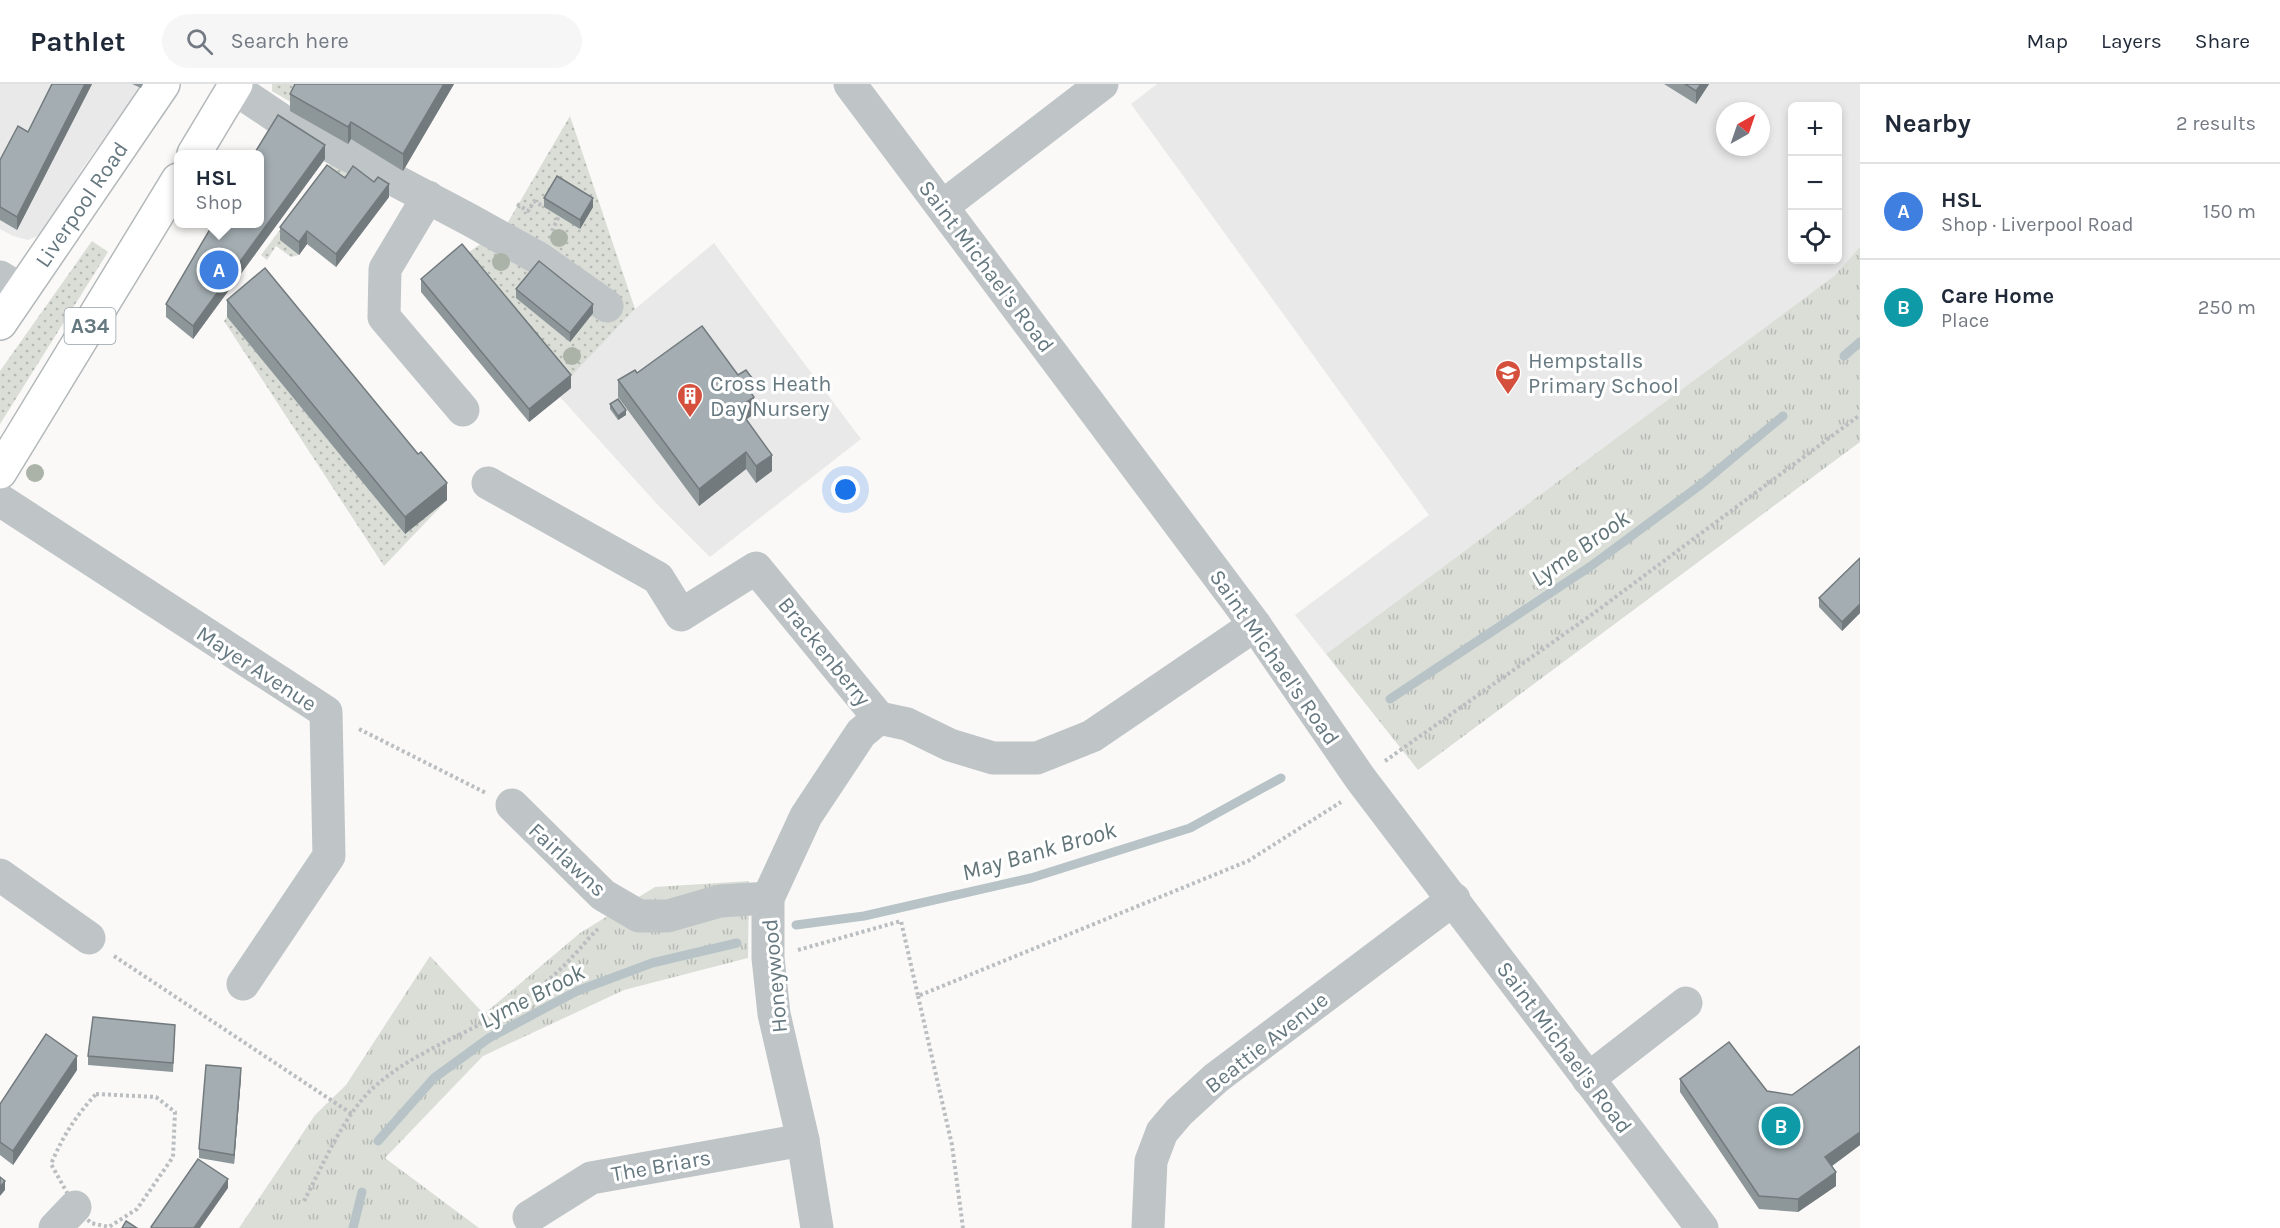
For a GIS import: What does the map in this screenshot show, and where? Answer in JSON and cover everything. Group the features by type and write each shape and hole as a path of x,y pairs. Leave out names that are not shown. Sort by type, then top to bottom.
{"highway":[{"name":"Liverpool Road","path":"0,323 11,284 163,84"},
{"path":"196,150 235,86"},
{"name":"A34","path":"0,472 174,187"}],"street":[{"name":"Saint Michael's Road","path":"850,84 1255,625 1363,782 1702,1228"},
{"path":"943,206 1102,84"},
{"path":"235,86 283,121 540,259 607,306"},
{"path":"428,197 385,269 384,317 463,410"},
{"name":"Brackenberry","path":"488,483 658,578 681,615 756,568 879,718 907,724 950,745 993,758 1037,758 1092,736 1255,625"},
{"name":"Mayer Avenue","path":"0,500 326,712 329,856 243,984"},
{"name":"Honeywood","path":"818,1228 803,1140 774,1014 768,958 768,898 806,816 861,732 879,718"},
{"name":"Fairlawns","path":"512,805 603,895 639,916"},
{"path":"0,875 89,938"},
{"path":"639,916 668,916 720,901 768,898"},
{"name":"Beattie Avenue","path":"1148,1228 1151,1161 1162,1132 1179,1112 1216,1078 1454,899"},
{"path":"1588,1079 1686,1003"},
{"name":"The Briars","path":"529,1217 591,1178 803,1140"}],"path":[{"path":"517,204 528,211 534,201 544,207"},
{"path":"918,996 1248,861 1363,782 1860,415"},
{"path":"326,712 512,805"},
{"path":"303,1201 352,1114 372,1089 411,1059 483,1023 529,996 572,959 595,932 616,915 639,916"},
{"path":"768,958 901,921 952,1145 963,1228"},
{"path":"89,938 352,1114"},
{"path":"96,1094 156,1096 175,1112 173,1157 136,1209 109,1227 65,1217 51,1164 62,1138 79,1113 96,1094"}],"shaded area":[{"path":"0,84 143,84 84,166 43,234 28,240 0,229"},
{"name":"Hempstalls Primary School","path":"1157,84 1860,84 1860,247 1834,276 1326,654 1295,615 1429,515 1131,104"},
{"path":"714,243 861,439 710,557 657,504 560,397 571,388 566,382 635,309"}],"green space":[{"path":"272,84 305,84 294,104 272,91"},
{"path":"570,116 635,309 566,382 462,257 505,227"},
{"path":"332,161 353,179 299,255 291,257 276,246 267,260 261,255"},
{"path":"92,241 108,252 0,424 0,371"},
{"path":"1860,247 1860,442 1418,770 1326,654 1834,276"},
{"path":"227,317 405,534 447,500 384,566 224,321"},
{"path":"749,881 748,958 624,990 483,1056 385,1158 479,1228 239,1228 315,1115 346,1085 430,956 484,1014 580,933 655,887"}],"building":[{"path":"52,84 85,84 17,217 0,207 0,160 18,126 28,132"},
{"path":"295,84 444,84 403,154 351,122 348,127 290,94"},
{"path":"1685,84 1701,84 1696,91"},
{"path":"278,115 325,145 193,326 166,304 211,228 264,228 264,150 256,150"},
{"path":"327,165 345,178 353,166 374,182 378,177 389,184 336,254 307,231 299,242 280,227"},
{"path":"557,176 593,198 580,220 544,198"},
{"path":"462,244 571,375 529,409 421,279"},
{"path":"539,261 593,304 570,333 516,289"},
{"path":"265,268 418,454 421,452 447,483 405,517 227,300"},
{"name":"Cross Heath Day Nursery","path":"702,326 738,375 746,370 752,378 744,383 754,397 738,408 772,455 756,466 746,452 699,489 618,380 635,370 637,373"},
{"path":"618,399 626,410 618,416 610,404"},
{"path":"1860,558 1860,604 1842,622 1819,598"},
{"path":"93,1017 175,1025 173,1063 88,1056"},
{"path":"46,1034 77,1056 13,1151 0,1142 0,1104"},
{"path":"1729,1042 1767,1091 1792,1095 1860,1046 1860,1132 1825,1157 1836,1172 1798,1199 1759,1196 1680,1079"},
{"path":"206,1065 241,1068 234,1155 199,1149"},
{"path":"198,1159 228,1179 194,1228 152,1228 151,1227"},
{"path":"0,1177 5,1181 0,1187"},
{"path":"126,1221 137,1228 122,1228"}],"waterway":[{"name":"Lyme Brook","path":"1844,356 1860,342"},
{"name":"Lyme Brook","path":"1390,699 1591,566 1699,486 1783,416"},
{"name":"May Bank Brook","path":"796,925 864,916 1031,878 1190,828 1281,778"},
{"name":"Lyme Brook","path":"378,1141 434,1078 489,1038 577,991 652,963 737,943"},
{"path":"353,1228 362,1192"}],"place":[{"name":"HSL","path":"219,270"},
{"name":"Hempstalls Primary School","path":"1508,396"},
{"name":"Cross Heath Day Nursery","path":"690,419"},
{"name":"Care Home","path":"1781,1126"}]}
